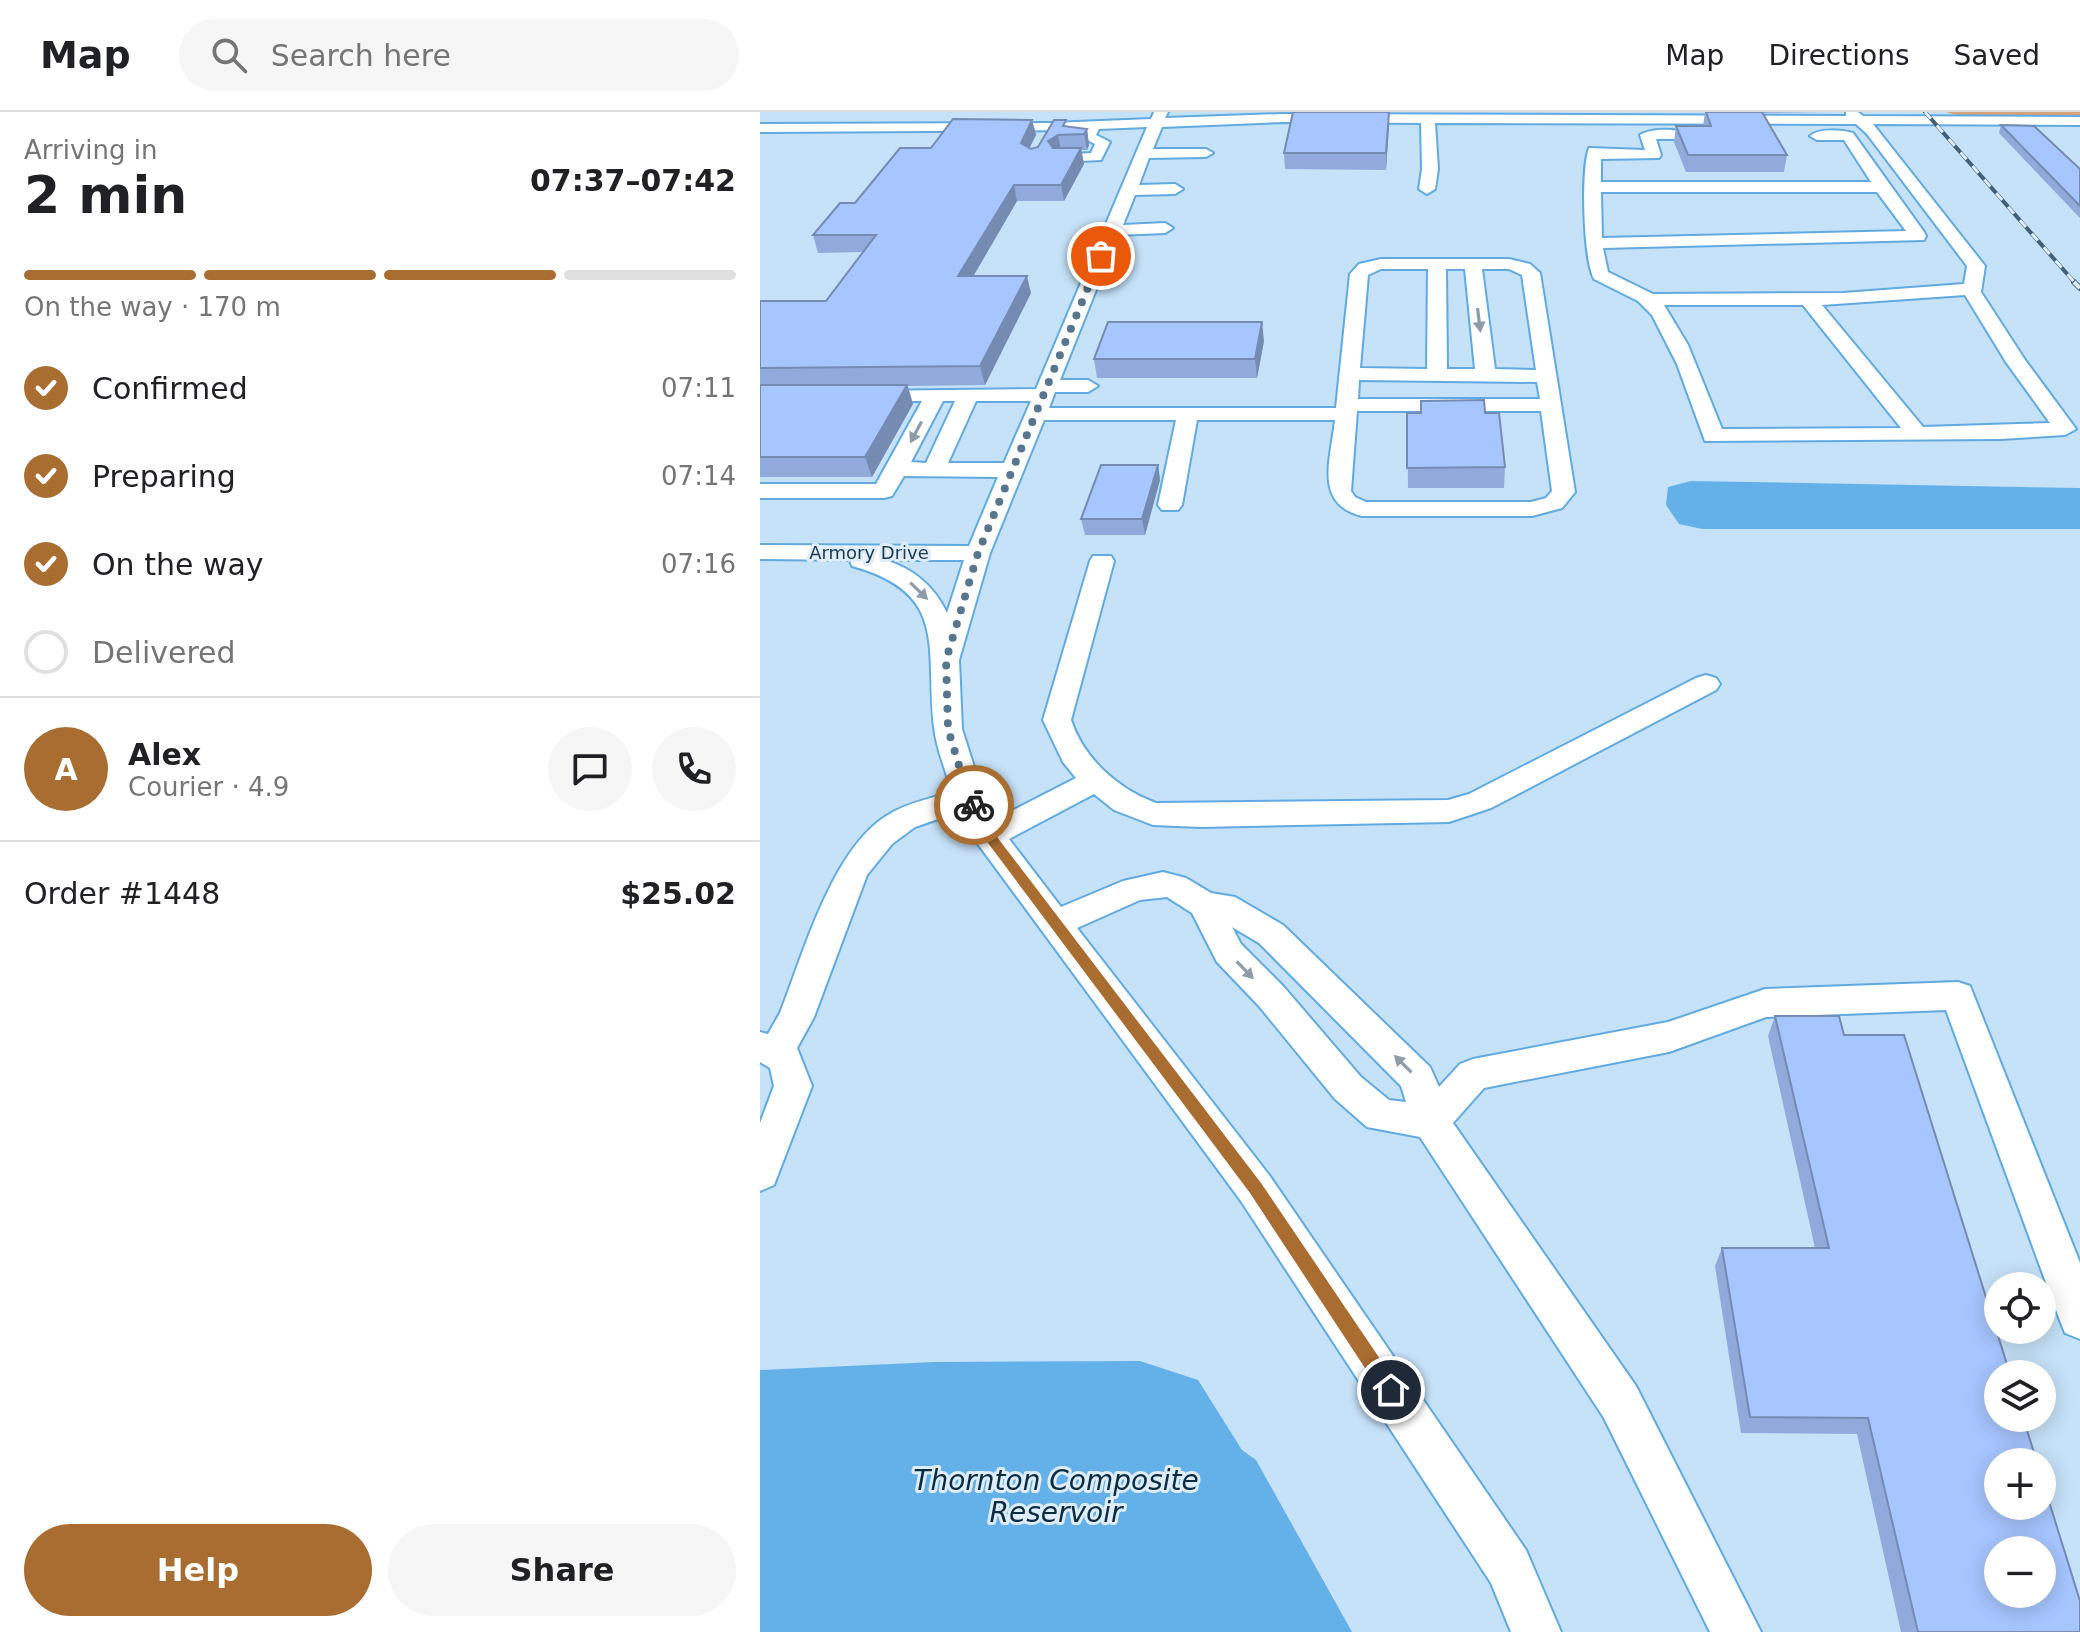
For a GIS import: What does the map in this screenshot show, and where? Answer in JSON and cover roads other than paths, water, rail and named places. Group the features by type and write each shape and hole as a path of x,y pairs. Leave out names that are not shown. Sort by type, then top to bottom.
{"street":[{"path":"760,128 1094,126 1159,117 1281,124 1338,115 1428,119 1591,139 1654,155 1647,135 1848,136 1918,236 1593,243"},
{"path":"1591,139 1638,116 2080,121"},
{"path":"1124,157 1159,117"},
{"path":"1591,139 1593,243 1600,275 1649,300 1665,322 1698,389 1713,436 2065,429 2016,362 1972,289 1976,266 1872,131 1854,117"},
{"path":"1427,189 1430,169 1428,119"},
{"path":"2051,121 2068,137"},
{"path":"946,660 978,553 1128,190 1124,157 1103,142 1088,137 1094,126"},
{"path":"1039,148 1051,127"},
{"path":"1061,158 1206,153"},
{"path":"1592,187 1882,187"},
{"path":"1128,190 1175,189"},
{"path":"1112,230 1165,228"},
{"path":"1381,264 1473,264 1509,264 1531,273 1564,492 1554,503 1532,509 1362,509 1347,502 1340,491 1359,274 1365,268 1381,264"},
{"path":"1437,264 1437,375"},
{"path":"1473,264 1486,376"},
{"path":"1649,300 1808,299 1972,289"},
{"path":"1808,299 1917,434"},
{"path":"1350,374 1546,376"},
{"path":"1042,398 1088,386"},
{"path":"848,395 1042,398 1188,414 1551,405"},
{"path":"760,513 872,513 936,395"},
{"path":"934,469 968,395"},
{"path":"1170,505 1188,414"},
{"path":"896,469 1012,470"},
{"path":"760,491 884,491"},
{"name":"Armory Drive","path":"760,552 978,553"},
{"path":"823,552 878,565 901,574 927,597 939,618 946,660 948,729 970,797 989,836 1255,1188 1509,1567 1536,1632"},
{"path":"1102,561 1057,720 1070,750 1096,780 1125,803 1153,814 1200,816 1449,811 1480,801 1706,684"},
{"path":"989,836 1096,780"},
{"path":"760,1173 793,1086 786,1060 768,1050 796,1017 853,870 881,836 904,819 970,797"},
{"path":"1055,924 1134,889 1163,884 1175,886 1204,905 1229,953 1271,996 1348,1088 1380,1115 1431,1122"},
{"path":"1204,905 1223,906 1271,934 1417,1078 1431,1122 1620,1402 1736,1632"},
{"path":"1431,1122 1473,1075 1669,1037 1765,1003 1958,996 2080,1318"}],"water":[{"path":"1691,481 2080,488 2080,529 1702,529 1679,524 1666,505 1668,487"},
{"name":"Thornton Composite Reservoir","path":"1140,1361 1198,1380 1242,1450 1256,1460 1352,1632 760,1632 760,1370 934,1362"}],"railway":[{"path":"1925,112 2076,284"},
{"path":"2076,284 2080,288"}]}
